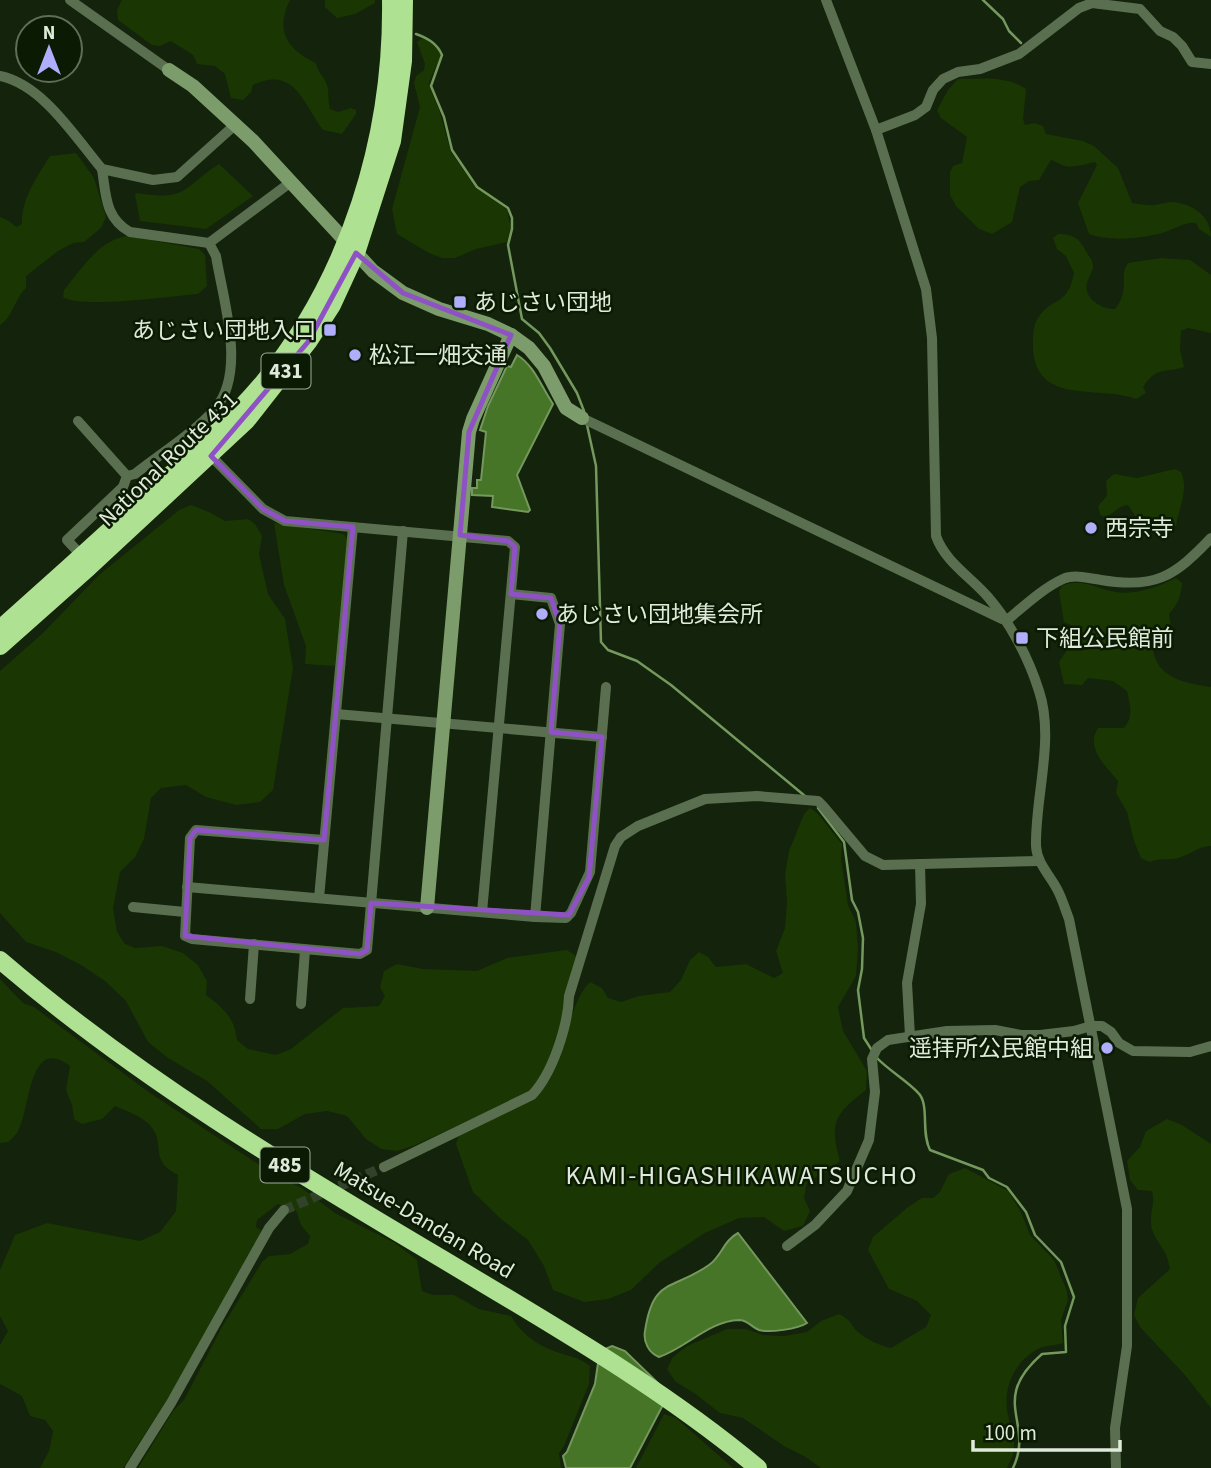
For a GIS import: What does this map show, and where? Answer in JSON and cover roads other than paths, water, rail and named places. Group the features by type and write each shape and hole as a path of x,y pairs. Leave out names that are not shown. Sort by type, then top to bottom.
{"highway":[{"name":"National Route 431","path":"0,629 202,446 264,382 351,248 379,137 390,61 391,0"},
{"name":"National Route 431","path":"0,646 211,456 246,421 308,342 332,305 393,141 402,61 404,0"},
{"name":"Matsue-Dandan Road","path":"0,960 55,1006 200,1110 280,1163 587,1345 689,1415 758,1468"}],"street":[{"path":"69,0 193,86 236,124 373,271 403,293 439,309 488,324 511,335 528,348 544,366 566,408 587,421 1006,621"},
{"path":"826,0 876,131 921,269 930,312 936,536 945,554 986,594 1006,621 1032,674 1043,707 1045,743 1040,776 1036,848 1039,861 1058,890 1069,919 1127,1209 1127,1346 1115,1427 1116,1468"},
{"path":"876,131 915,115 926,107 933,90 943,79 1019,54 1079,8 1092,3 1140,9 1160,31 1173,37 1182,46 1192,62 1211,64"},
{"path":"0,76 18,81 38,95 102,169 113,219 130,232 209,243 291,182"},
{"path":"102,169 153,180 177,177 236,124"},
{"path":"127,476 135,474 205,418 220,401 228,384 232,355 216,256 209,243"},
{"path":"427,908 470,432 473,419 511,335"},
{"path":"78,421 127,476"},
{"path":"211,456 263,509 285,521 508,541 514,547 482,912"},
{"path":"82,556 67,540 123,487 127,476"},
{"path":"319,898 353,527"},
{"path":"324,840 196,830 190,838 184,933 188,938 305,950 360,954 367,950 404,531"},
{"path":"1006,621 1064,578 1149,583 1163,578 1190,560 1211,538"},
{"path":"511,594 551,598 560,624 535,917"},
{"path":"187,887 561,919 569,915 589,877 606,687"},
{"path":"336,714 602,737"},
{"path":"383,1167 532,1095 538,1089 545,1078 568,1015 569,996 608,863 621,837 643,823 705,800 757,796 810,800 823,806 865,856 883,865 1039,861"},
{"path":"910,1036 907,982 921,904 920,864"},
{"path":"133,907 185,912"},
{"path":"250,999 254,944"},
{"path":"301,1004 305,950"},
{"path":"787,1246 815,1226 847,1191 869,1140 874,1107 874,1056 888,1040 965,1030 1040,1035 1091,1026 1102,1027 1111,1032 1119,1043 1133,1051 1190,1052 1211,1045"},
{"path":"130,1468 172,1403 269,1228 284,1210"}],"waterway":[{"path":"983,0 1003,19 1009,31 1021,43"},
{"path":"416,34 431,41 442,55 431,86 444,117 452,150 477,187 508,208 512,218 508,245 522,319 539,333 550,348 577,393 584,411"},
{"path":"587,425 596,466 601,642 608,650 637,661 671,685 805,796"},
{"path":"818,808 844,842 852,900 858,912 863,938 858,990 864,1038 873,1052"},
{"path":"877,1058 911,1086 923,1100 930,1150 983,1170 989,1178 1007,1187 1026,1212 1035,1235 1061,1262 1074,1297 1065,1326 1066,1352 1042,1354 1026,1371 1018,1385 1015,1399 1019,1437 1013,1468"}],"tunnel":[{"path":"284,1210 384,1167"}],"place":[{"name":"あじさい団地","path":"460,302"},
{"name":"あじさい団地入口","path":"330,330"},
{"name":"松江一畑交通","path":"355,355"},
{"name":"西宗寺","path":"1091,528"},
{"name":"あじさい団地集会所","path":"542,614"},
{"name":"下組公民館前","path":"1022,638"},
{"name":"遥拝所公民館中組","path":"1107,1048"}],"district":[{"name":"KAMI-HIGASHIKAWATSUCHO","path":"742,1175"}]}
